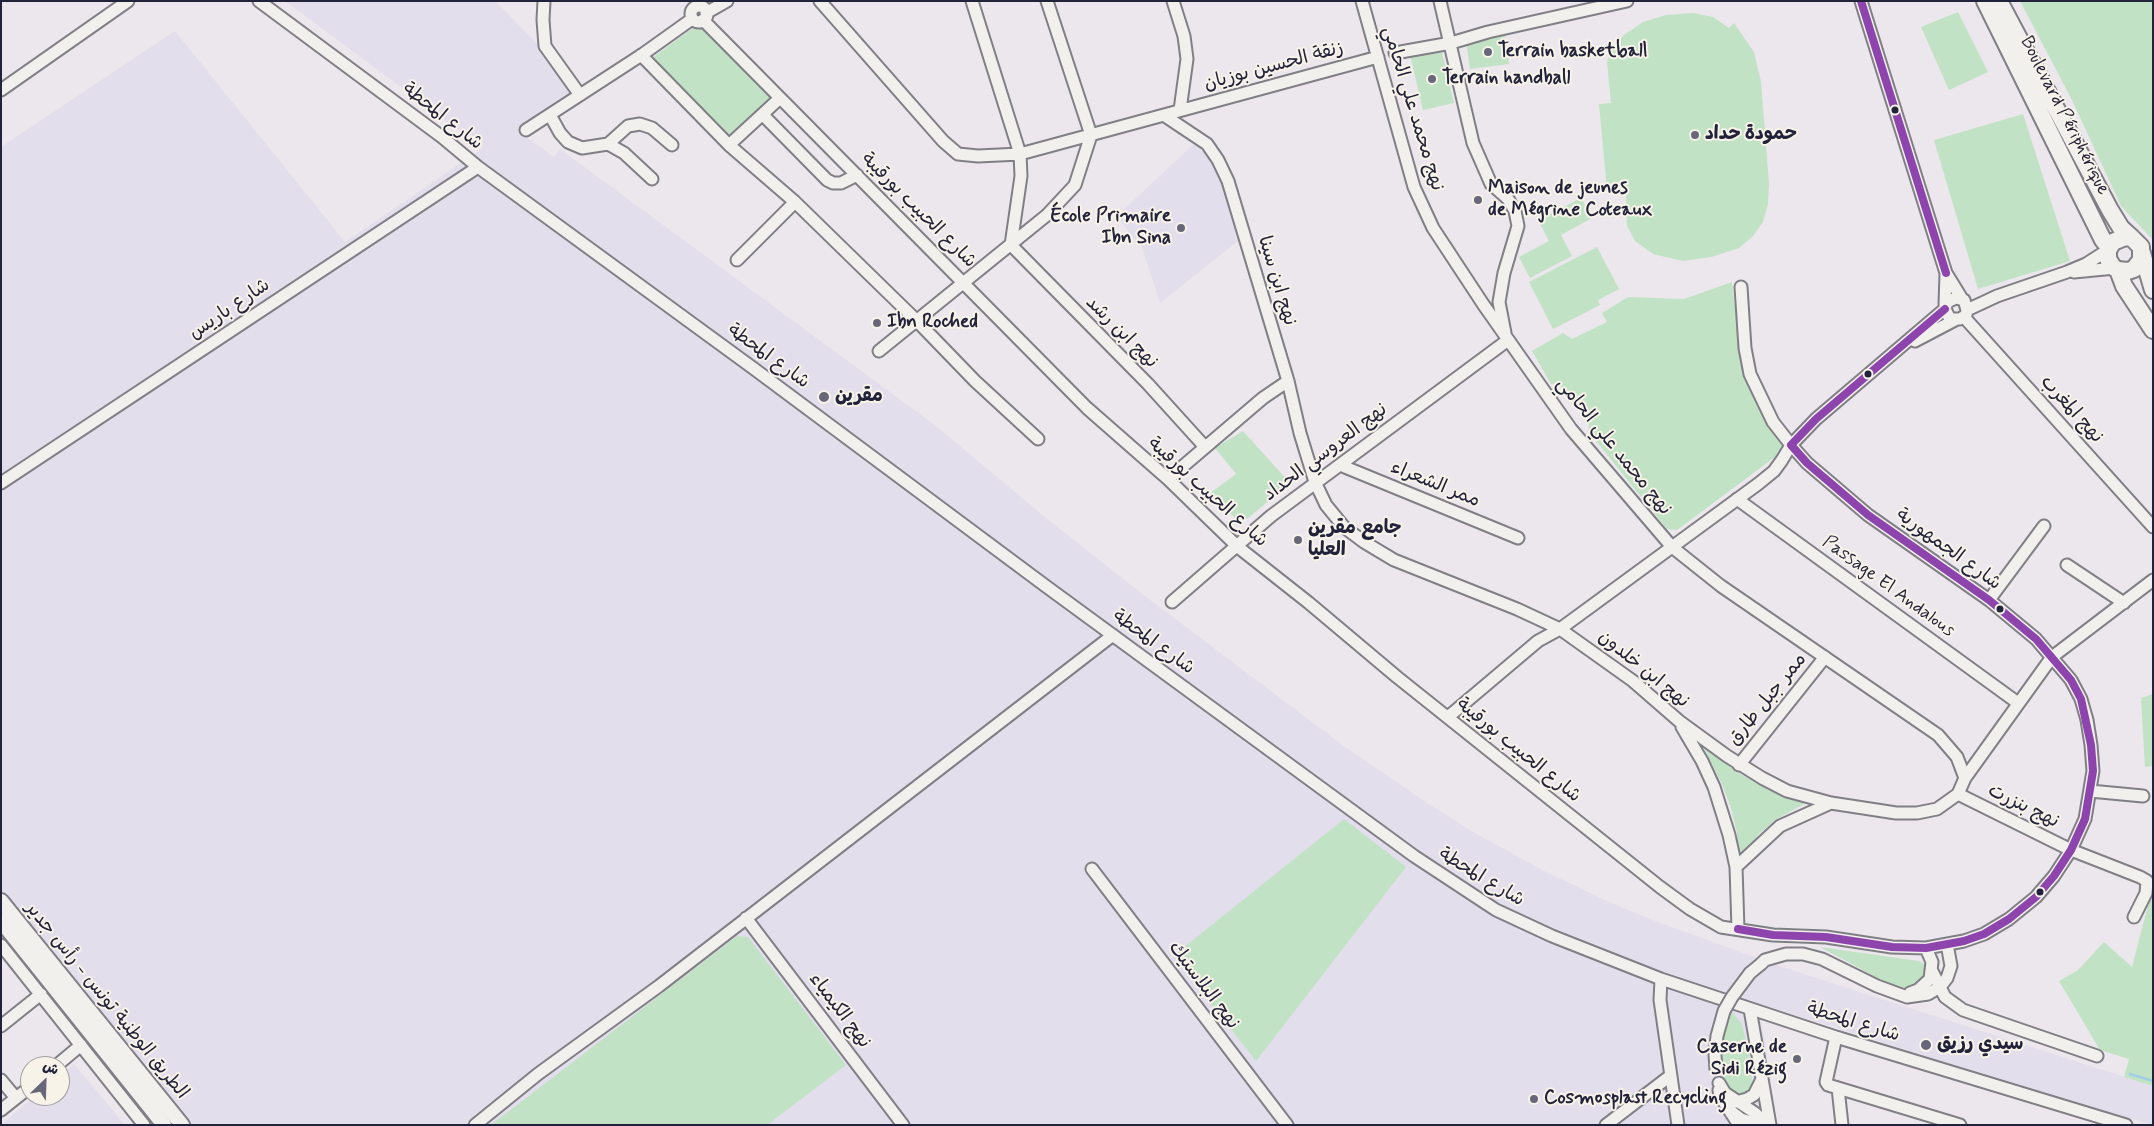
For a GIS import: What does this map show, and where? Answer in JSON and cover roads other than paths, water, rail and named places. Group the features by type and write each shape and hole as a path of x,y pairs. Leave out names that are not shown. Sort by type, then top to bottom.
{"highway":[{"name":"Boulevard Périphérique","path":"1985,1 2103,240 2109,248"},
{"name":"Boulevard Périphérique","path":"1999,1 2110,210 2121,228 2132,238"},
{"path":"2153,290 2141,247 2132,238 2118,238 2109,248 2108,259 2153,330"},
{"path":"2116,269 2128,271 2134,269 2141,260 2142,253"}],"main road":[{"name":"الطريق الوطنية تونس - رأس جدير","path":"1,901 182,1125"},
{"name":"الطريق الوطنية تونس - رأس جدير","path":"1,921 164,1125"}],"street":[{"path":"2,89 128,1"},
{"name":"شارع المحطة","path":"259,1 478,167 1113,635 1414,856 1496,910 1552,936 1661,979 1836,1037 2126,1125"},
{"path":"544,1 545,46 580,96"},
{"name":"شارع الحبيب بورقيبة","path":"683,1 699,12 780,98 1087,408 1168,479 1238,546 1397,677 1690,909 1721,927 1738,929"},
{"path":"526,130 641,55 699,12 726,1"},
{"name":"زنقة الحسين بوزيان","path":"820,1 943,142 958,154 999,157 1020,154 1378,58"},
{"path":"972,1 1020,154 1021,176 1011,245"},
{"path":"879,351 1047,216 1075,186 1091,135 1047,1"},
{"path":"1172,1 1184,36 1187,59 1180,110"},
{"name":"نهج محمد علي الحامي","path":"1362,1 1414,187 1433,228 1571,430 1672,547 1721,586 1938,736 1957,757 1965,778"},
{"path":"1440,1 1472,143 1491,184 1508,199 1515,211 1518,226 1504,273 1500,302 1507,338"},
{"path":"1395,53 1450,43 1488,32 1627,1"},
{"path":"1860,1 1946,273 1962,309"},
{"path":"641,55 729,145 795,202 916,320 975,381 1038,439"},
{"path":"729,145 780,98"},
{"path":"550,115 560,133 568,142 582,148 608,144 628,126 640,124 652,128 672,145"},
{"path":"763,115 827,180 833,183 841,183 857,175"},
{"name":"نهج ابن سينا","path":"1165,116 1207,144 1218,160 1228,181 1288,381 1300,433 1315,482"},
{"path":"608,144 624,153 652,179"},
{"name":"شارع باريس","path":"1,483 478,167"},
{"path":"737,260 795,202"},
{"name":"نهج ابن رشد","path":"1011,245 1148,384 1205,447"},
{"path":"1946,273 1945,307 1948,316 1962,309 2086,264 2109,248"},
{"path":"2067,272 2116,269"},
{"name":"شارع الجمهورية","path":"1738,929 1773,935 1826,937 1892,947 1926,948 1984,934 2036,897 2054,876 2071,850 2084,819 2093,771 2087,720 2081,699 2071,680 2052,656 2036,639 1989,600 1868,515 1808,462 1791,445 1773,422 1750,374 1745,348 1741,287"},
{"path":"1448,717 1538,641 1560,629 1774,471 1791,445 1816,419 1900,349 1945,307 1951,299 1962,309"},
{"path":"1900,349 1962,309"},
{"name":"نهج المغرب","path":"1962,309 2153,526"},
{"name":"نهج العروسي الحداد","path":"1172,602 1272,516 1315,482 1507,338"},
{"path":"1168,479 1263,398 1288,381"},
{"name":"ممر الشعراء","path":"1340,465 1518,538"},
{"name":"نهج ابن خلدون","path":"1315,482 1326,505 1344,527 1364,542 1394,560 1517,609 1560,629 1633,681 1679,721 1739,764 1787,791 1831,803 1896,813 1917,813 1937,809 1958,794"},
{"name":"Passage El Andalous","path":"1738,499 2018,703"},
{"path":"1989,600 2044,526"},
{"path":"2067,564 2124,603"},
{"path":"1958,794 1965,778 2052,656 2153,580"},
{"path":"475,1125 538,1074 659,986 1113,635"},
{"name":"ممر جبل طارق","path":"1739,764 1824,658"},
{"path":"1679,721 1714,787 1729,835 1736,867 1738,929"},
{"path":"2090,791 2143,796"},
{"name":"نهج بنزرت","path":"1958,794 2071,850 2147,881 2146,893 2134,917"},
{"path":"1736,867 1780,826 1831,803"},
{"name":"نهج البلاستيك","path":"1092,869 1287,1125"},
{"name":"نهج الكيمياء","path":"746,918 903,1125"},
{"path":"1739,1125 1732,1106 1718,1083 1715,1056 1717,1036 1724,1012 1732,997 1750,973 1765,960 1786,954 1803,954 1822,959 1877,986 1907,997 1928,994 1940,987 1947,978 1951,966 1947,944"},
{"path":"1,945 81,1045 139,1123"},
{"path":"1890,991 1908,994 1926,985 1932,971 1932,962 1926,948"},
{"path":"1932,971 1945,997 1963,1010 2097,1056"},
{"path":"1661,979 1660,1000 1678,1125"},
{"path":"1,1026 41,994"},
{"path":"1750,1009 1769,1125"},
{"path":"1836,1037 1827,1084 1960,1125"},
{"path":"68,1056 81,1045"},
{"path":"1606,1125 1670,1076"},
{"path":"1732,1106 1754,1095 1762,1079"},
{"path":"1,1080 16,1098"},
{"path":"1838,1088 1842,1125"},
{"path":"1,1110 20,1095"},
{"path":"1732,1106 1742,1118 1759,1125"},
{"path":"1732,1106 1755,1113 1769,1125"}],"waterway":[{"path":"2130,1074 2153,1081"}],"place":[{"name":"Terrain basketball","path":"1488,52"},
{"name":"Terrain handball","path":"1432,79"},
{"name":"حمودة حداد","path":"1695,135"},
{"name":"Maison de jeunes de Mégrine Coteaux","path":"1478,200"},
{"name":"École Primaire Ibn Sina","path":"1181,228"},
{"name":"Ibn Roched","path":"877,323"},
{"name":"مقرين","path":"824,397"},
{"name":"جامع مقرين العليا","path":"1298,540"},
{"name":"سيدي رزيق","path":"1926,1045"},
{"name":"Caserne de Sidi Rézig","path":"1797,1059"},
{"name":"Cosmosplast Recycling","path":"1534,1099"}]}
